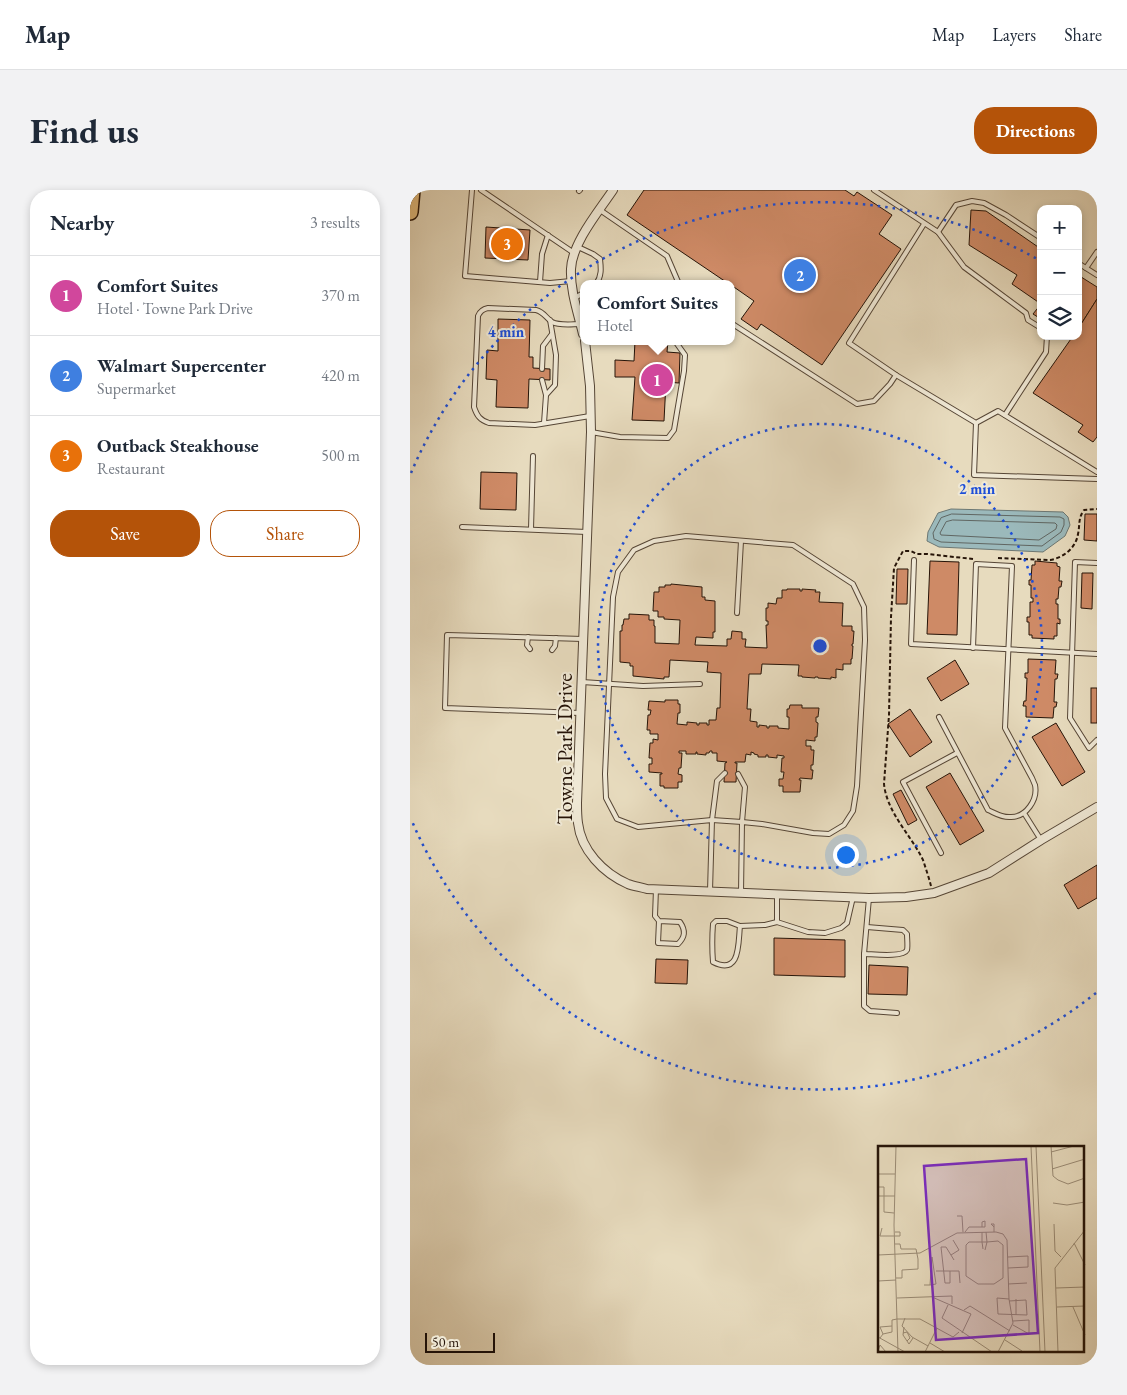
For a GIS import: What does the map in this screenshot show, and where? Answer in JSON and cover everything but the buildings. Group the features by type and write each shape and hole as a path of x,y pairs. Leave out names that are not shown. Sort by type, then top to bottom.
{"highway":[{"path":"410,212 412,190"}],"street":[{"path":"580,317 571,281 571,268 576,250 587,227 613,190"},
{"name":"Towne Park Drive","path":"585,345 590,386 591,432 577,803 578,824 582,840 600,866 629,885 646,889 853,898 906,898 934,893 989,873 1097,807"}],"lane":[{"path":"472,190 465,276 550,283 571,281"},
{"path":"481,190 548,235 576,250 593,254 600,259 602,270 600,280"},
{"path":"874,190 938,232 964,267 1026,312 1028,320 1037,326"},
{"path":"938,232 956,205 972,201 984,202 1037,235"},
{"path":"600,210 667,256 677,280"},
{"path":"924,224 849,343 896,375 976,423"},
{"path":"540,282 542,254 548,235"},
{"path":"1086,268 1097,252"},
{"path":"1082,266 1097,275"},
{"path":"575,298 580,295"},
{"path":"580,324 559,324 550,320 541,311 536,310 488,308 480,312 478,316 474,407 478,417 489,423 535,425 591,416"},
{"path":"546,395 555,385 556,355 550,320"},
{"path":"735,326 857,404 874,401 896,375"},
{"path":"542,369 543,346 553,334"},
{"path":"1005,415 1046,352 1047,340"},
{"path":"591,432 620,437 668,438 674,430 684,371 685,355 678,345"},
{"path":"542,380 546,395 544,423"},
{"path":"976,423 998,411 1097,472"},
{"path":"976,423 974,475 1097,479"},
{"path":"531,529 533,456"},
{"path":"462,527 587,532"},
{"path":"686,536 741,540 793,545 853,584 864,607 865,640 858,786 853,811 844,825 829,834 762,824 712,820 638,827 617,819 606,798 605,774 613,597 618,572 634,550 654,541 686,536"},
{"path":"738,613 741,540"},
{"path":"914,560 912,644 1097,654"},
{"path":"1097,563 1075,562 1070,718 1089,748 1097,740"},
{"path":"938,717 988,810 1000,816 1012,818 1024,813 1030,807 1035,786 1005,728 1012,566 976,564 973,648"},
{"path":"580,713 445,708 447,635 583,639"},
{"path":"528,637 527,646 530,649"},
{"path":"552,650 555,646 556,638"},
{"path":"582,682 643,686 700,684"},
{"path":"940,853 903,782 958,753"},
{"path":"710,891 712,820 717,781 725,773"},
{"path":"738,774 745,787 742,822 741,893"},
{"path":"1024,813 1041,840"},
{"path":"656,889 655,916 659,921 658,943 678,944 683,939 684,928 680,922 659,921"},
{"path":"777,894 777,922"},
{"path":"740,926 737,954 734,962 728,965 718,965 713,962 713,924 716,921 727,921 740,926 765,925 777,922 808,932 825,933 840,928 847,923 853,898"},
{"path":"870,898 864,954 864,1006 870,1011 897,1013"},
{"path":"864,954 899,955 907,950 907,934 903,930 866,927"}],"path":[{"path":"994,558 1057,559 1072,548 1078,535 1079,516 1084,510 1097,509"},
{"path":"934,893 923,861 885,795 894,568 903,551 975,559"}],"water":[{"path":"951,509 1063,512 1068,517 1070,525 1065,536 1043,552 939,547 927,541 928,532 938,513"}],"place":[{"name":"Outback Steakhouse","path":"507,244"},
{"name":"Walmart Supercenter","path":"800,275"},
{"name":"Comfort Suites","path":"657,380"}]}
